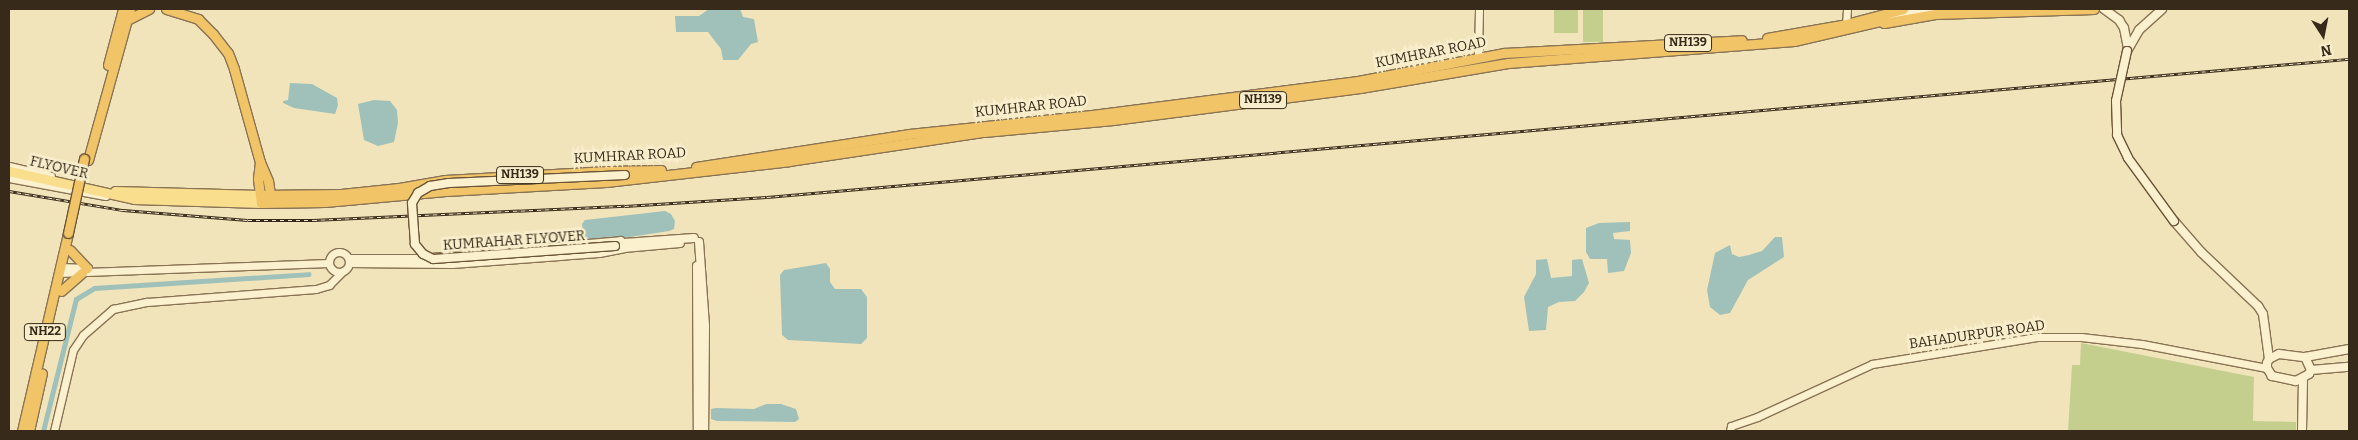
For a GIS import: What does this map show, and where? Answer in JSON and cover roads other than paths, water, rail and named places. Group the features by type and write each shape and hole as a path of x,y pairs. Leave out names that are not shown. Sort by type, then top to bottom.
{"highway":[{"name":"NH22","path":"22,431 71,233 86,160 123,9"},
{"name":"NH22","path":"86,160 130,9"},
{"path":"127,20 149,9"},
{"path":"166,9 198,19 214,34 228,53 260,162 268,181 271,199"},
{"name":"KUMHRAR ROAD","path":"1274,95 1360,88 1508,63 1794,38 1880,18 1903,9"},
{"name":"NH139","path":"1794,38 1846,24 1880,18 1884,22 1935,14 2094,9"},
{"name":"KUMHRAR ROAD","path":"260,199 341,194 406,193 445,180 634,174 780,162 854,147 1274,95 1358,81 1478,57 1794,38"},
{"path":"260,162 260,199"},
{"name":"NH22","path":"29,431 60,291 62,270 70,250 71,233"},
{"path":"60,291 84,270 70,250"}],"main road":[{"path":"1880,18 1940,9"},
{"path":"2104,9 2115,16 2124,28 2127,51"},
{"path":"2162,9 2139,30 2127,51 2116,101 2117,135 2128,158 2174,221 2201,252 2257,305 2263,314 2269,359 2267,368 2272,376 2278,379 2303,379"},
{"name":"FLYOVER","path":"9,170 110,193 260,199"},
{"name":"KUMRAHAR FLYOVER","path":"620,246 434,259 423,254 415,244 412,202 418,193 430,186 449,183 634,174"},
{"path":"620,246 696,241"},
{"path":"696,241 699,317 698,431"},
{"path":"696,241 705,312 704,431"},
{"path":"2267,346 2279,354 2305,357 2349,349"},
{"path":"2269,359 2279,354"},
{"path":"2305,357 2311,370"},
{"path":"2302,431 2303,379 2311,370 2349,368"}],"street":[{"path":"1478,57 1479,9"},
{"path":"1846,9 1846,24"},
{"path":"9,166 110,193"},
{"path":"9,178 89,194 110,193"},
{"path":"620,240 620,246 599,253 452,264 349,260 420,258 620,240"},
{"path":"329,263 331,256 336,252 344,253 349,260"},
{"path":"54,431 73,350 83,335 113,309 147,302 316,290 328,285 343,271 349,260"},
{"path":"62,270 329,263"},
{"path":"329,263 335,271 343,271"},
{"name":"BAHADURPUR ROAD","path":"1731,428 1872,364 2037,337 2081,337 2142,344 2267,368"}],"water":[{"path":"709,9 740,9 743,17 754,19 758,42 751,44 738,60 723,60 721,49 708,32 676,32 675,16 699,16"},
{"path":"290,83 312,84 337,98 338,105 335,114 294,108 283,103 283,101 288,100"},
{"path":"374,100 390,101 397,110 398,123 394,142 378,146 364,140 358,104"},
{"path":"665,211 671,214 675,221 674,229 669,231 591,243 584,239 582,224 585,220"},
{"path":"1630,222 1630,231 1613,233 1614,239 1630,240 1631,253 1624,271 1608,273 1607,259 1590,259 1586,252 1586,228 1599,223"},
{"path":"1775,237 1782,237 1784,257 1748,280 1730,313 1720,315 1710,307 1707,290 1715,253 1730,245 1732,254 1739,257 1749,255 1762,251"},
{"path":"1547,259 1551,278 1572,276 1572,260 1582,259 1589,283 1584,292 1575,301 1559,302 1548,307 1546,330 1529,331 1524,297 1536,274 1536,260"},
{"path":"826,263 830,269 830,282 835,289 861,289 867,297 867,338 861,344 788,340 782,335 780,275 784,270"},
{"path":"766,404 781,404 796,409 799,419 795,422 717,421 711,419 711,409 754,409"}],"waterway":[{"path":"43,431 76,299 94,288 309,274"}],"railway":[{"path":"9,191 123,210 248,220 313,220 625,206 767,197 2349,59"}]}
